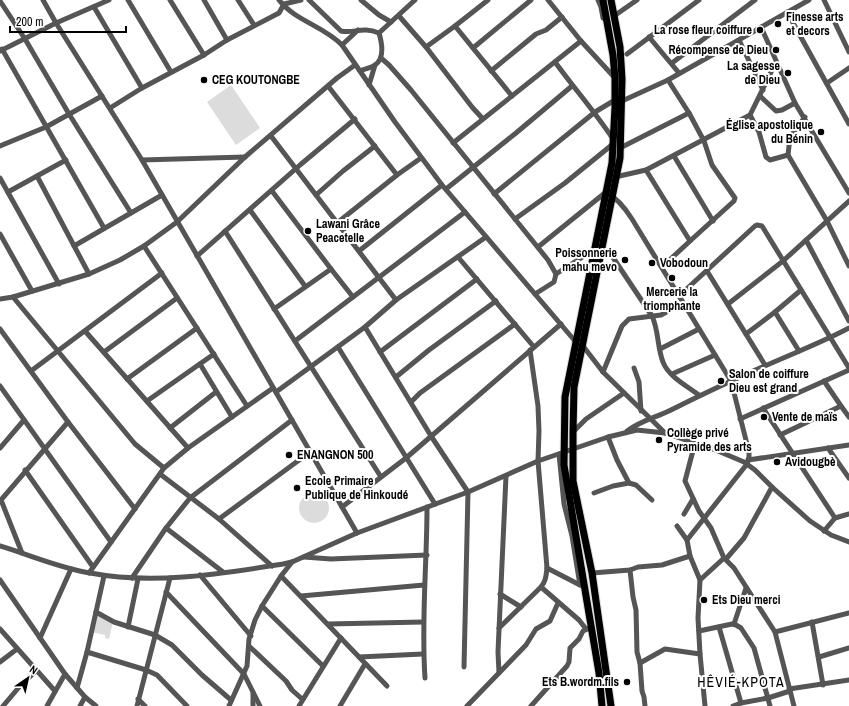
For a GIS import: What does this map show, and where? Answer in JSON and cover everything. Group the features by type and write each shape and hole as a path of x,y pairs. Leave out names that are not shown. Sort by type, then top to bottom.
{"main road":[{"path":"603,0 619,100 620,158 609,194 598,249 583,346 574,387 573,481 592,573 611,706"},
{"path":"611,0 620,47 622,79 613,141 613,178"},
{"path":"598,249 575,341 565,397 562,453 589,628 600,673 602,706"}],"street":[{"path":"43,0 142,160 357,533"},
{"path":"104,228 1,50 56,23 109,0"},
{"path":"128,0 172,72"},
{"path":"170,0 204,55"},
{"path":"204,0 227,40"},
{"path":"238,0 254,25"},
{"path":"279,0 283,6 306,22 335,38 342,45 421,158 575,341"},
{"path":"110,108 142,88 204,55 227,40 279,13 283,6 301,0"},
{"path":"309,0 340,31 345,32 368,29 379,33"},
{"path":"361,0 391,22"},
{"path":"405,0 411,4"},
{"path":"379,33 415,0"},
{"path":"426,47 488,0"},
{"path":"473,48 531,0"},
{"path":"548,0 581,41 615,78"},
{"path":"598,0 601,6 602,18"},
{"path":"614,16 637,0"},
{"path":"627,54 699,0"},
{"path":"672,64 755,0"},
{"path":"494,194 595,112 619,100 668,80 787,12 800,2 809,0"},
{"path":"824,0 849,52"},
{"path":"0,1 3,10 25,39 130,213"},
{"path":"94,6 142,88"},
{"path":"787,12 849,124"},
{"path":"399,16 426,47 483,119"},
{"path":"491,71 536,34 546,30 562,17"},
{"path":"455,26 512,96"},
{"path":"761,27 795,103 805,117 849,193"},
{"path":"342,45 358,30"},
{"path":"335,38 340,31"},
{"path":"360,71 374,65 381,58 382,42 379,33"},
{"path":"650,37 679,73"},
{"path":"739,40 763,90"},
{"path":"453,143 581,41"},
{"path":"381,58 411,90 548,260 556,274 554,282 535,294"},
{"path":"515,219 565,183 613,141 595,112 572,86 555,62"},
{"path":"613,178 646,170 750,115 776,62"},
{"path":"0,299 13,298 89,274 120,260 144,246 177,222 245,157 328,86 355,65"},
{"path":"369,85 374,65"},
{"path":"827,84 849,68"},
{"path":"662,267 734,201 735,198 712,165 704,140 668,80"},
{"path":"328,86 397,175"},
{"path":"359,251 516,133 572,86"},
{"path":"0,146 46,127 102,96"},
{"path":"760,96 776,111 782,110 795,103"},
{"path":"620,148 689,113"},
{"path":"750,115 759,132 766,157 770,160 788,155"},
{"path":"805,117 790,136 788,155 827,221 849,266"},
{"path":"197,256 295,169 355,119"},
{"path":"271,136 396,300"},
{"path":"316,195 343,171 375,146"},
{"path":"674,156 713,220"},
{"path":"142,160 245,157"},
{"path":"337,223 397,175 421,158"},
{"path":"8,192 66,160"},
{"path":"646,170 690,241"},
{"path":"37,176 89,274"},
{"path":"0,178 59,284"},
{"path":"272,191 330,269 353,297"},
{"path":"538,247 609,194 626,210 731,381 749,452 748,462 687,540"},
{"path":"74,246 162,196"},
{"path":"728,304 783,261 849,201"},
{"path":"250,210 305,286"},
{"path":"295,341 465,212"},
{"path":"680,296 757,225 762,226 849,369 740,419"},
{"path":"225,231 381,477"},
{"path":"0,234 32,291"},
{"path":"89,573 164,468 188,448 247,406 275,390 338,347 365,327 396,300 486,237"},
{"path":"806,240 849,321"},
{"path":"144,246 247,406"},
{"path":"556,274 598,249 612,256 656,324 660,349 665,366 672,374 699,395"},
{"path":"458,257 515,324 532,348 538,406 538,461 547,568 545,581 541,587 499,628"},
{"path":"274,309 330,269"},
{"path":"707,271 765,365"},
{"path":"31,370 162,273"},
{"path":"380,352 477,279"},
{"path":"746,334 801,290"},
{"path":"13,298 135,444 164,468"},
{"path":"104,352 177,298"},
{"path":"396,376 428,350 496,301"},
{"path":"603,372 622,326 626,321 629,319 661,315 683,303"},
{"path":"775,312 798,351"},
{"path":"411,402 420,393 515,324"},
{"path":"342,507 406,458 561,324"},
{"path":"365,327 431,436 468,492 464,667"},
{"path":"127,379 197,328"},
{"path":"626,432 639,423 699,395 830,338 849,328"},
{"path":"0,329 134,509"},
{"path":"660,349 699,329"},
{"path":"85,330 188,448"},
{"path":"583,346 603,372 665,434"},
{"path":"338,347 435,504"},
{"path":"147,401 214,354"},
{"path":"672,374 715,355"},
{"path":"200,364 232,417"},
{"path":"634,368 639,382 642,411"},
{"path":"824,381 849,417"},
{"path":"0,386 111,542"},
{"path":"170,428 216,392"},
{"path":"573,432 586,419 624,393"},
{"path":"780,435 841,406"},
{"path":"763,408 836,518"},
{"path":"0,448 24,420"},
{"path":"128,627 135,579 166,528 190,498 292,420"},
{"path":"22,553 0,501 25,470 68,422"},
{"path":"0,546 71,569 104,576 135,579 170,578 272,566 292,562 357,533 468,492 538,461 573,448 626,432 642,430 665,434 748,462 797,510 824,531 849,542"},
{"path":"608,437 617,460 629,483"},
{"path":"695,444 685,479 693,499 703,518 711,528 725,558 734,568 775,632 794,706"},
{"path":"748,462 792,453 849,445"},
{"path":"828,448 849,478"},
{"path":"219,520 310,452"},
{"path":"547,568 580,585 564,504 562,453"},
{"path":"25,470 93,567"},
{"path":"160,474 219,520 272,566"},
{"path":"499,673 498,652 500,594 506,476"},
{"path":"594,493 613,486 629,483 636,485 652,500"},
{"path":"700,580 725,558 744,538 772,487"},
{"path":"684,514 693,499"},
{"path":"425,678 423,622 424,585 427,555 426,507"},
{"path":"824,531 836,518 849,514"},
{"path":"677,526 687,540 690,556 700,580 698,603 699,631 705,706"},
{"path":"166,528 223,572"},
{"path":"303,557 331,559 427,555"},
{"path":"592,573 630,570 638,567 662,565 690,556"},
{"path":"228,706 247,666 250,636 255,620 281,576 292,562"},
{"path":"40,638 71,569"},
{"path":"630,570 636,610 636,649 640,663 642,691 645,706"},
{"path":"200,575 250,636"},
{"path":"77,688 87,652 104,576"},
{"path":"281,576 387,686"},
{"path":"137,706 170,578"},
{"path":"0,580 65,674 85,697 96,706"},
{"path":"301,596 424,585"},
{"path":"531,706 567,666 569,662 570,648 579,639 583,631 589,628 541,587"},
{"path":"734,624 746,588"},
{"path":"166,592 244,674 260,706"},
{"path":"500,594 521,607"},
{"path":"468,706 526,645 536,629 550,621 558,603"},
{"path":"262,606 323,666"},
{"path":"96,612 112,621 155,636 174,646 202,675 231,700"},
{"path":"775,632 849,613"},
{"path":"328,624 423,622"},
{"path":"812,622 824,684"},
{"path":"699,631 734,624 741,628 754,648 759,672 770,706"},
{"path":"719,627 741,703"},
{"path":"0,629 54,691"},
{"path":"299,706 341,638"},
{"path":"250,647 286,681 292,690 302,699"},
{"path":"819,657 849,648"},
{"path":"0,662 17,649"},
{"path":"640,663 665,649 700,654"},
{"path":"87,652 146,670 156,675 187,706"},
{"path":"360,657 424,654"},
{"path":"340,706 366,664"},
{"path":"2,705 36,671"},
{"path":"47,706 54,691 65,674"},
{"path":"733,706 768,698 789,690 849,680"},
{"path":"253,691 253,706"},
{"path":"80,706 85,697"},
{"path":"138,699 145,706"}],"shaded area":[{"path":"231,85 260,128 236,145 207,102"},
{"path":"314,493 320,494 328,502 328,514 320,522 314,523 308,522 300,514 299,508 300,502 308,494"},
{"path":"98,613 113,622 109,639 105,638 105,635 91,632"}],"place":[{"name":"Finesse arts et decors","path":"778,24"},
{"name":"La rose fleur coiffure","path":"760,30"},
{"name":"Récompense de Dieu","path":"776,50"},
{"name":"La sagesse de Dieu","path":"788,73"},
{"name":"CEG KOUTONGBE","path":"204,80"},
{"name":"Église apostolique du Bénin","path":"821,132"},
{"name":"Lawani Grâce Peacetelle","path":"308,231"},
{"name":"Poissonnerie mahu mevo","path":"625,260"},
{"name":"Vobodoun","path":"652,263"},
{"name":"Mercerie la triomphante","path":"672,278"},
{"name":"Salon de coiffure Dieu est grand","path":"721,381"},
{"name":"Vente de maïs","path":"764,417"},
{"name":"Collège privé Pyramide des arts","path":"659,440"},
{"name":"ENANGNON 500","path":"289,455"},
{"name":"Avidougbè","path":"777,462"},
{"name":"Ecole Primaire Publique de Hinkoudé","path":"297,488"},
{"name":"Ets Dieu merci","path":"704,600"},
{"name":"Ets B.wordm.fils","path":"627,682"}],"district":[{"name":"HÊVIÉ-KPOTA","path":"741,682"}]}
